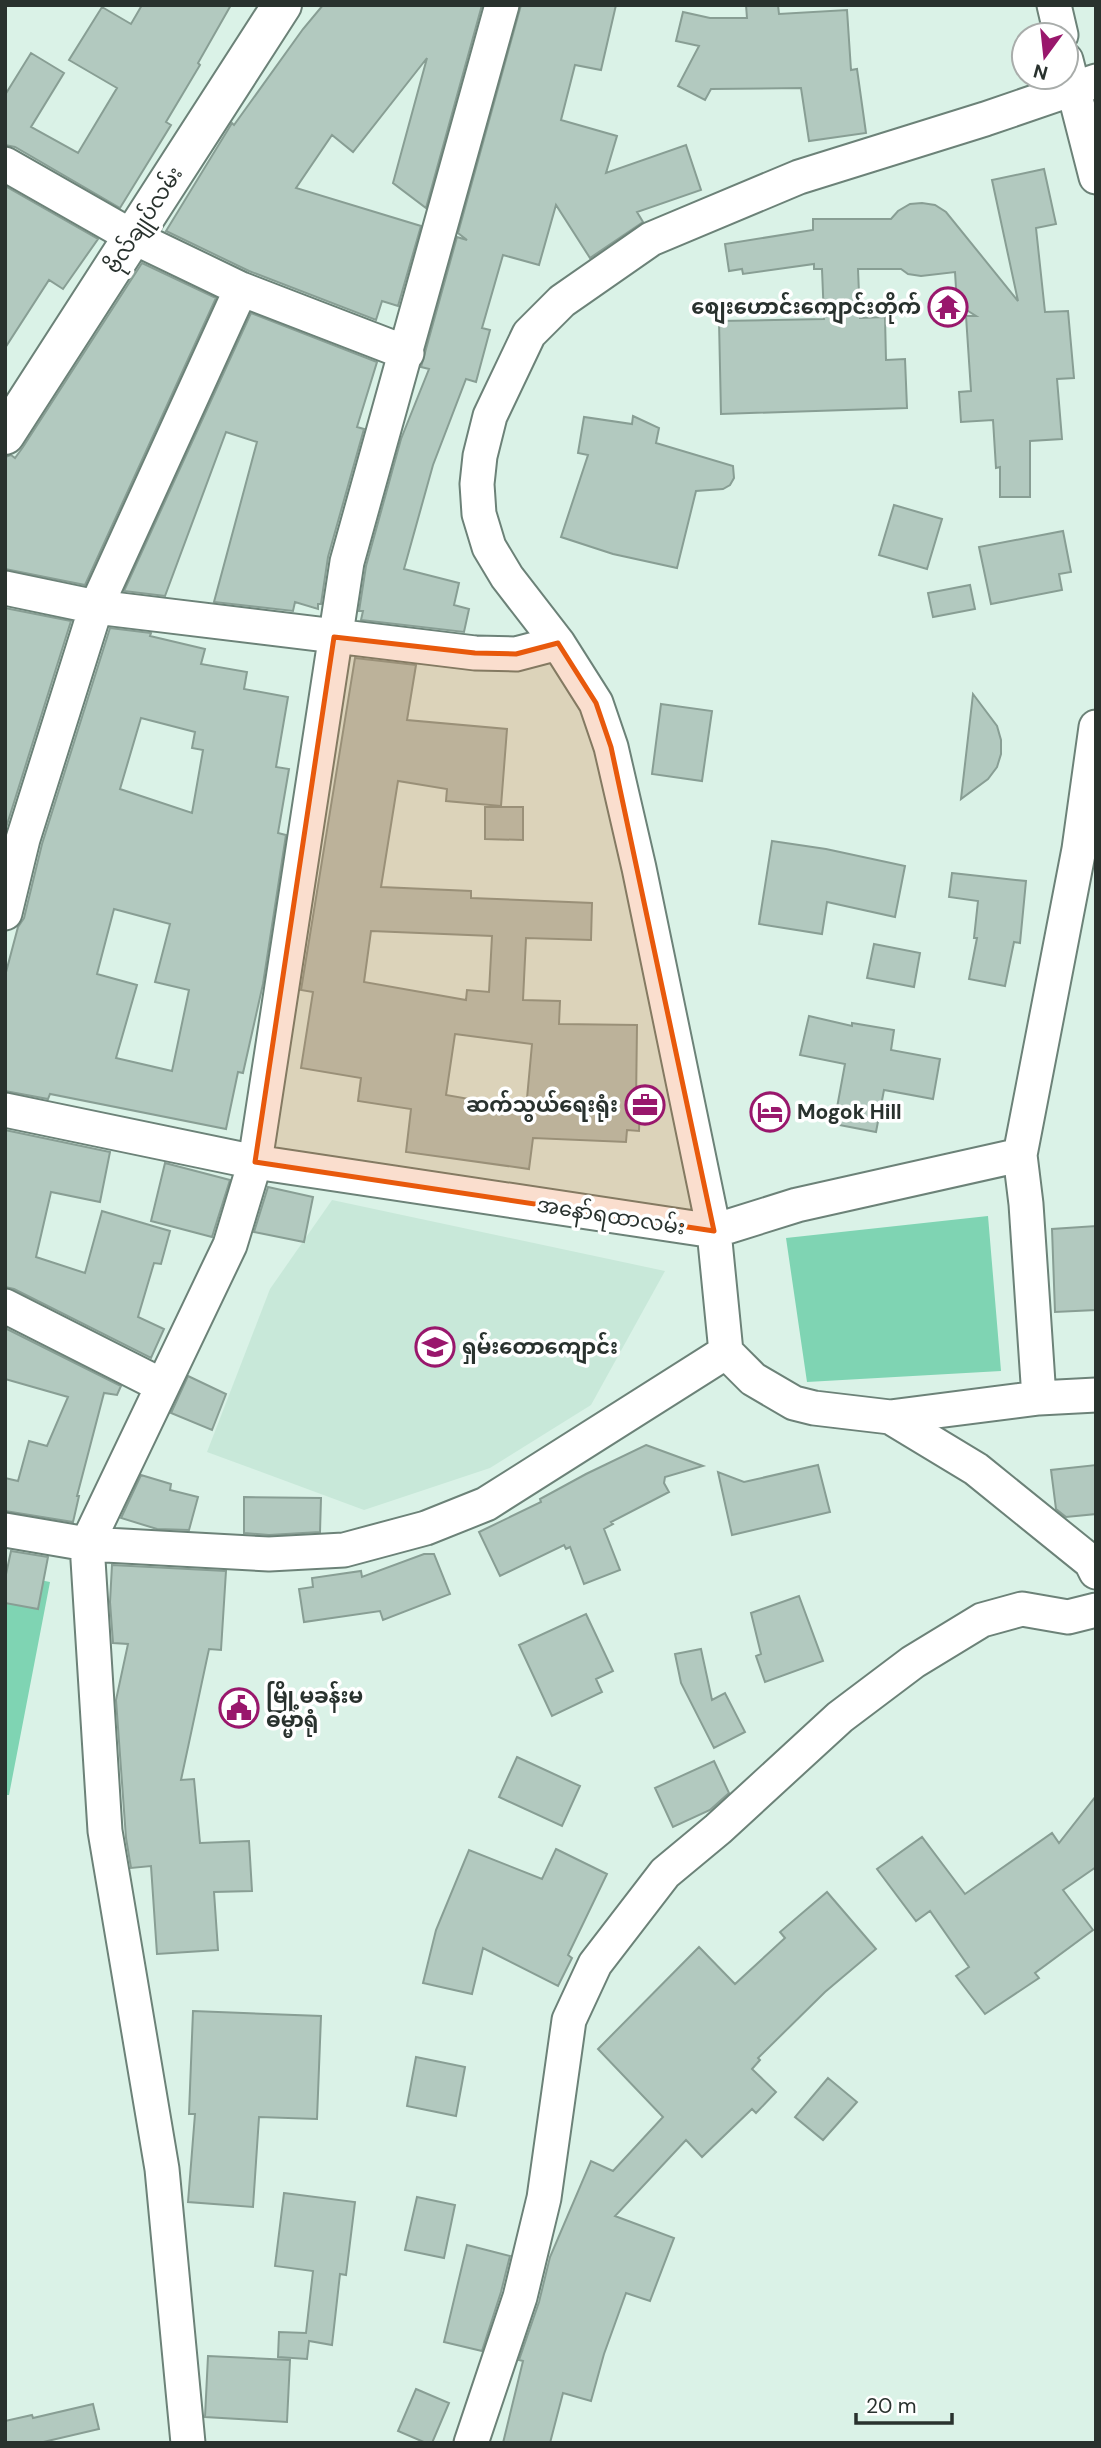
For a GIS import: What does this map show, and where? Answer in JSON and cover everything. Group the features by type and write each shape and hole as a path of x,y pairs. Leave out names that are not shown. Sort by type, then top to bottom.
{"main road":[{"name":"ဗိုလ်‌ချုပ်‌လမ်း","path":"5,435 282,5"}],"street":[{"path":"188,2443 162,2169 104,1831 87,1544 230,1245 255,1162 346,562 407,353 502,5"},
{"path":"1080,88 1096,177"},
{"path":"1020,1155 797,1205 714,1231 639,868 611,747 596,703 558,643 507,577 489,547 479,514 477,484 480,456 490,416 529,334 562,301 651,239 799,177 1039,91"},
{"path":"5,164 133,237 241,289 407,353"},
{"path":"5,913 23,839 96,607 241,289"},
{"path":"5,588 96,607 475,653 516,653 558,643"},
{"path":"1039,1398 1026,1204 1020,1155 1087,851 1096,727"},
{"name":"အ‌နော်‌ရထာလမ်း","path":"5,1110 255,1162 714,1231 726,1352"},
{"path":"5,1306 161,1385"},
{"path":"5,1530 87,1544 269,1554 344,1550 426,1528 486,1504 726,1352 753,1378 794,1403 890,1417 1039,1398 1096,1395"},
{"path":"890,1417 976,1469 1091,1562 1096,1572"},
{"path":"471,2443 520,2298 544,2198 569,2020 595,1964 664,1873 718,1829 840,1717 914,1662 982,1620 1022,1609 1068,1617 1096,1610"}],"highlighted area":[{"path":"334,637 475,653 516,654 558,643 596,703 611,747 714,1231 255,1162"}],"shaded area":[{"name":"ရှမ်းတောကျောင်း","path":"332,1200 665,1271 591,1405 490,1468 364,1510 207,1452 270,1289"}],"green space":[{"path":"988,1216 1001,1371 807,1382 786,1238"},
{"path":"5,1573 50,1582 9,1795 5,1795"}],"building":[{"path":"142,5 231,5 166,122 171,125 120,208 15,147 5,145 5,95 31,53 64,73 31,127 78,153 117,88 69,60 102,7 131,24"},
{"path":"323,5 482,5 426,208 393,183 427,58 353,152 332,135 296,188 421,226 398,306 382,301 376,320 249,271 166,231 232,123 234,125"},
{"path":"521,5 616,5 601,70 575,65 561,120 617,136 606,173 686,145 701,190 637,212 643,222 590,258 556,205 539,265 503,255 482,328 490,330 476,382 466,379 433,465 404,569 459,583 454,605 469,609 464,632 361,620 363,611 359,611 366,566 401,439 429,369 421,367 457,237 467,240 458,233"},
{"path":"746,5 778,5 779,14 847,10 851,70 857,69 866,133 809,141 801,88 711,89 705,100 678,86 699,46 676,41 683,12 710,18 747,18"},
{"path":"1044,169 1056,224 1036,228 1045,312 1068,311 1074,378 1057,379 1062,439 1030,441 1030,497 1000,497 1000,467 996,468 993,420 961,422 959,392 971,391 966,316 976,316 957,304 955,272 921,276 908,274 901,269 858,269 860,318 885,317 886,360 905,359 907,408 721,414 719,321 824,319 822,269 814,269 814,264 743,274 742,269 729,271 725,244 813,230 813,219 891,219 910,204 935,205 946,212 1018,301 992,180"},
{"path":"5,186 98,239 63,289 49,280 5,348"},
{"path":"142,263 216,298 85,585 5,569 5,457 11,455 15,458 23,447"},
{"path":"251,313 377,362 357,427 364,429 328,557 321,604 318,604 318,609 295,602 293,611 214,602 257,442 226,432 165,596 124,591"},
{"path":"633,416 659,428 656,443 733,466 734,478 730,485 723,489 696,491 677,568 613,554 561,537 588,455 578,453 584,417 632,424"},
{"path":"894,505 942,519 927,569 879,555"},
{"path":"1063,531 1071,572 1059,574 1062,590 991,604 979,547"},
{"path":"970,585 975,609 933,617 928,593"},
{"path":"5,608 71,621 5,831"},
{"path":"110,628 151,633 150,636 205,649 201,664 247,672 244,689 288,697 276,767 289,769 278,833 286,835 263,984 243,1073 238,1072 226,1129 50,1094 48,1099 5,1091 5,976 18,927 24,918 42,844","holes":["141,718 195,732 192,748 203,750 192,813 120,789","114,909 170,924 155,982 189,990 172,1071 116,1058 137,985 97,974"]},
{"path":"355,658 416,665 407,720 507,729 501,806 446,801 447,789 398,781 381,887 471,891 471,898 592,903 591,940 526,938 523,1000 560,1001 559,1024 637,1025 636,1103 640,1104 639,1131 627,1130 626,1142 533,1138 529,1169 406,1152 411,1109 358,1101 361,1078 301,1068 313,992 301,990","holes":["371,931 492,936 489,992 467,990 466,1000 364,982","455,1034 532,1044 526,1109 446,1095"]},
{"path":"973,694 997,726 1001,754 997,767 988,779 961,799"},
{"path":"661,704 712,711 702,781 652,774"},
{"path":"485,807 523,807 523,840 485,839"},
{"path":"772,841 826,849 905,866 895,917 827,902 822,934 759,924"},
{"path":"952,873 1026,881 1020,943 1014,942 1005,986 969,979 977,938 974,938 978,901 949,897"},
{"path":"874,944 920,953 914,987 867,978"},
{"path":"809,1016 852,1026 852,1023 894,1030 891,1050 940,1059 933,1099 884,1090 876,1132 834,1124 845,1064 800,1055"},
{"path":"5,1130 110,1152 100,1202 51,1192 36,1257 85,1273 102,1211 170,1231 161,1264 154,1263 138,1317 164,1329 151,1358 14,1289 5,1287"},
{"path":"165,1163 230,1180 212,1237 151,1221"},
{"path":"268,1187 313,1197 304,1242 254,1232"},
{"path":"1096,1226 1096,1310 1055,1312 1052,1229"},
{"path":"5,1328 121,1386 117,1395 104,1393 77,1496 73,1522 5,1511 5,1478 18,1481 29,1441 47,1446 68,1397 5,1379"},
{"path":"188,1376 226,1394 212,1430 171,1413"},
{"path":"646,1445 703,1466 665,1477 664,1483 669,1492 611,1522 613,1524 604,1529 620,1570 584,1584 570,1547 566,1549 564,1545 500,1576 479,1532"},
{"path":"818,1465 830,1512 732,1535 718,1472 744,1482"},
{"path":"1096,1465 1096,1514 1066,1517 1056,1509 1051,1470"},
{"path":"141,1475 171,1484 170,1490 198,1497 189,1530 157,1529 121,1518"},
{"path":"244,1497 321,1498 320,1532 269,1535 244,1533"},
{"path":"11,1551 48,1557 38,1609 5,1603 5,1579"},
{"path":"424,1554 434,1554 450,1594 383,1620 380,1611 304,1622 299,1589 313,1587 312,1578 361,1571 362,1577"},
{"path":"112,1565 226,1571 221,1650 209,1649 181,1780 194,1779 200,1843 249,1841 252,1891 214,1892 218,1950 157,1954 151,1866 131,1868 126,1838 116,1700 128,1644 113,1643 110,1602"},
{"path":"799,1596 823,1661 765,1682 756,1656 761,1654 751,1613"},
{"path":"586,1614 613,1671 596,1679 602,1692 552,1716 519,1645"},
{"path":"701,1649 712,1700 725,1693 745,1732 714,1748 681,1683 675,1654"},
{"path":"517,1757 580,1786 562,1826 499,1797"},
{"path":"714,1761 729,1793 710,1810 673,1827 655,1788"},
{"path":"1096,1796 1096,1867 1063,1890 1093,1930 1035,1973 1039,1978 985,2014 956,1976 969,1967 930,1911 916,1921 877,1869 922,1837 965,1894 1052,1833 1059,1843"},
{"path":"556,1849 607,1874 568,1955 572,1958 558,1986 483,1948 472,1994 423,1983 436,1930 469,1850 542,1879"},
{"path":"827,1892 876,1949 825,1992 758,2058 760,2060 752,2069 776,2092 756,2113 752,2109 702,2157 686,2140 615,2216 674,2238 650,2301 626,2293 604,2354 591,2401 563,2393 550,2443 503,2443 523,2361 519,2360 539,2302 550,2257 591,2161 613,2171 663,2117 598,2049 699,1947 735,1984 785,1938 780,1932"},
{"path":"193,2011 321,2016 317,2119 259,2117 253,2207 188,2202 195,2114 189,2114"},
{"path":"416,2057 465,2067 456,2116 407,2106"},
{"path":"828,2078 857,2102 823,2140 795,2117"},
{"path":"284,2193 355,2202 346,2275 340,2274 332,2345 309,2341 307,2359 278,2357 279,2332 306,2333 313,2271 275,2266"},
{"path":"417,2197 455,2205 444,2258 405,2250"},
{"path":"467,2245 510,2256 482,2351 444,2342"},
{"path":"208,2356 290,2360 287,2422 205,2417"},
{"path":"416,2389 449,2403 432,2443 398,2431"},
{"path":"93,2404 99,2429 39,2443 5,2443 5,2421 32,2415 33,2418"}],"place":[{"name":"စျေးဟောင်းကျောင်းတိုက်","path":"948,307"},
{"name":"ဆက်သွယ်ရေးရုံး","path":"645,1105"},
{"name":"Mogok Hill","path":"770,1112"},
{"name":"ရှမ်းတောကျောင်း","path":"435,1347"},
{"name":"မြို့မခန်းမ ဓမ္မာရုံ","path":"239,1708"}]}
